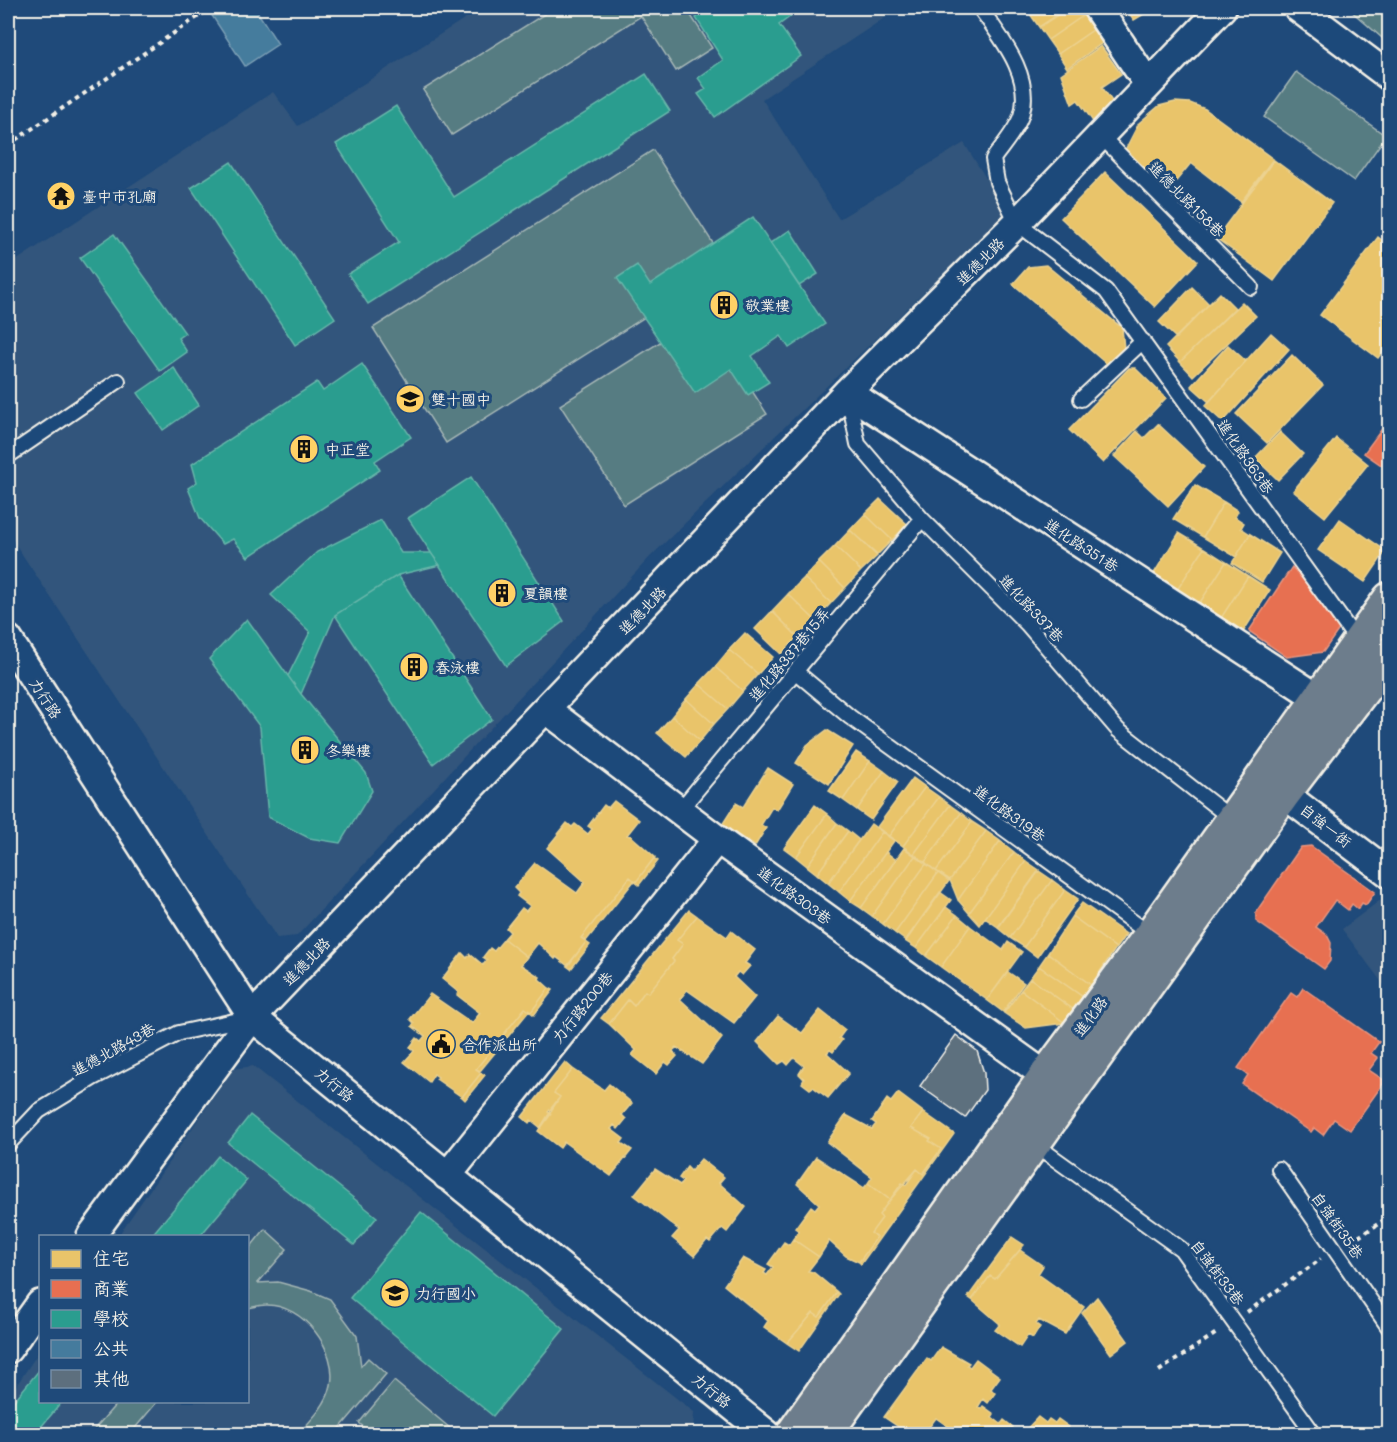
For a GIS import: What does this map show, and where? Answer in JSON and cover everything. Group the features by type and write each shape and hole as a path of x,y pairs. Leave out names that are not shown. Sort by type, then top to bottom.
{"main road":[{"name":"進化路","path":"825,1434 1033,1143 1273,786 1318,698 1389,599"},
{"name":"進化路","path":"793,1434 1046,1076 1232,819 1273,786 1389,654"}],"street":[{"path":"1097,8 1148,84"},
{"name":"進德北路","path":"91,1235 252,1017 847,392 1017,223 1222,8"},
{"path":"1298,8 1389,77"},
{"name":"進化路351巷","path":"847,392 1318,698"},
{"name":"力行路","path":"8,639 252,1017 767,1434"},
{"name":"進化路303巷","path":"546,710 717,839 1046,1076"},
{"name":"自強一街","path":"1273,786 1389,874"},
{"name":"力行路200巷","path":"447,1176 717,839"},
{"path":"8,1349 39,1305"}],"lane":[{"path":"980,8 1014,58 1024,90 1021,116 993,159 997,182 1017,223"},
{"name":"進德北路158巷","path":"1100,135 1251,287"},
{"name":"進化路363巷","path":"1017,223 1106,291 1358,642"},
{"path":"1081,399 1143,341"},
{"path":"8,456 118,381"},
{"name":"進化路337巷","path":"847,392 858,444 922,519 1027,624 1118,730 1232,819"},
{"name":"進化路337巷15弄","path":"680,810 922,519"},
{"name":"進化路319巷","path":"796,672 850,717 1150,935"},
{"name":"進德北路43巷","path":"8,1144 39,1111 93,1078 150,1048 179,1033 252,1017"},
{"name":"自強街33巷","path":"1033,1143 1181,1249 1235,1321 1314,1434"},
{"name":"自強街35巷","path":"1279,1169 1389,1329"}],"path":[{"path":"8,146 211,8"},
{"path":"1159,1371 1235,1321 1312,1264 1336,1252 1389,1216"}],"shaded area":[{"name":"雙十國中","path":"481,8 880,8 886,17 762,99 839,219 964,143 1007,212 651,556 297,936 277,938 8,533 8,266 273,92 298,126"},
{"path":"1383,898 1389,907 1389,992 1342,929"},
{"name":"力行國小","path":"253,1066 694,1412 693,1434 8,1434 8,1398 39,1352 39,1403 249,1403 249,1235 119,1235 233,1069"}],"green space":[{"path":"554,8 686,8 712,48 676,71 641,16 452,135 423,90"},
{"path":"1348,8 1389,8 1389,44"},
{"path":"1296,72 1386,136 1354,181 1264,117"},
{"path":"653,150 727,265 446,443 373,328"},
{"path":"703,315 767,414 624,505 560,405"},
{"path":"265,1229 287,1249 258,1283 278,1282 330,1299 357,1336 361,1366 368,1358 386,1374 335,1434 298,1434 322,1406 329,1392 332,1371 329,1358 315,1332 293,1312 280,1307 264,1305 249,1308 249,1249"},
{"path":"394,1381 457,1434 372,1434 359,1423"},
{"path":"117,1403 156,1403 130,1434 90,1434"}],"building: 住宅":[{"path":"1040,8 1068,8 1039,27 1030,14"},
{"path":"1068,8 1093,9 1048,40 1039,27"},
{"path":"1119,8 1154,8 1134,20 1129,13 1125,16"},
{"path":"1093,9 1103,23 1058,54 1048,40"},
{"path":"1103,23 1112,36 1067,68 1058,54"},
{"path":"1101,46 1121,74 1102,87 1116,107 1094,123 1078,100 1072,104 1061,74"},
{"path":"1175,102 1190,103 1205,109 1273,159 1241,202 1191,163 1168,191 1125,150 1139,123 1159,106"},
{"path":"1274,160 1332,203 1274,281 1216,238"},
{"path":"1105,172 1198,261 1155,307 1061,218"},
{"path":"1378,237 1390,246 1390,342 1378,358 1320,315"},
{"path":"1046,265 1122,328 1124,349 1109,366 1013,284 1028,267"},
{"path":"1192,287 1209,304 1176,338 1159,322"},
{"path":"1220,293 1235,308 1180,362 1166,347"},
{"path":"1242,302 1256,316 1193,376 1180,362"},
{"path":"1271,333 1289,349 1223,422 1205,406"},
{"path":"1228,345 1246,361 1209,402 1191,386"},
{"path":"1292,355 1323,385 1267,443 1236,414"},
{"path":"1129,368 1135,368 1166,398 1103,463 1069,430"},
{"path":"1158,424 1204,467 1168,506 1114,456 1137,431 1144,438"},
{"path":"1280,432 1303,454 1278,480 1255,458"},
{"path":"1336,438 1368,464 1325,517 1293,491"},
{"path":"1195,485 1224,502 1203,537 1173,519"},
{"path":"880,499 907,524 892,540 865,514"},
{"path":"1224,502 1238,511 1235,517 1244,523 1241,528 1250,534 1236,557 1203,537"},
{"path":"865,514 892,540 877,555 850,530"},
{"path":"1340,519 1386,551 1365,582 1318,550"},
{"path":"850,530 877,556 861,571 835,546"},
{"path":"1179,533 1204,548 1177,590 1153,575"},
{"path":"1250,534 1280,553 1262,582 1232,563"},
{"path":"835,546 861,571 845,588 819,562"},
{"path":"1204,548 1226,562 1199,604 1177,590"},
{"path":"819,562 845,588 831,603 804,578"},
{"path":"1226,562 1248,576 1221,618 1199,604"},
{"path":"1248,576 1270,590 1243,632 1221,618"},
{"path":"804,578 831,603 815,620 788,594"},
{"path":"788,594 815,620 798,637 772,611"},
{"path":"772,611 798,637 781,654 755,629"},
{"path":"745,633 773,657 758,674 729,650"},
{"path":"729,650 758,674 743,691 715,667"},
{"path":"715,667 743,691 728,709 699,684"},
{"path":"699,684 728,709 714,724 686,699"},
{"path":"686,699 714,724 700,741 672,716"},
{"path":"672,716 700,741 686,757 657,733"},
{"path":"827,730 853,746 829,784 796,763 807,745"},
{"path":"856,752 870,761 843,800 829,791"},
{"path":"870,761 884,771 857,810 843,800"},
{"path":"768,768 793,784 777,810 772,807 761,825 766,828 755,846 722,825 736,803 743,807"},
{"path":"884,771 898,782 871,820 857,810"},
{"path":"913,778 925,787 889,836 877,827"},
{"path":"925,787 939,797 903,846 889,836"},
{"path":"939,797 950,805 914,854 903,846"},
{"path":"614,801 639,820 627,835 655,857 636,882 630,877 581,938 586,942 568,966 556,957 555,959 538,943 527,957 504,939 510,932 506,928 522,908 526,911 530,906 517,896 519,893 514,888 535,863 577,893 585,882 547,848 567,823 572,827 575,824 588,834 592,829 588,826 604,805 608,808"},
{"path":"815,805 827,814 796,857 784,848"},
{"path":"950,805 961,813 925,862 914,854"},
{"path":"961,813 972,822 936,871 925,862"},
{"path":"827,814 837,823 807,866 796,857"},
{"path":"972,822 986,831 950,880 936,871"},
{"path":"837,823 848,831 817,874 807,866"},
{"path":"871,824 882,832 839,892 828,883"},
{"path":"848,831 859,840 828,883 817,874"},
{"path":"986,831 1000,841 958,900 950,880"},
{"path":"882,832 894,841 850,901 839,892"},
{"path":"1000,841 1014,852 969,913 958,900"},
{"path":"904,848 915,856 872,916 861,908"},
{"path":"886,852 896,860 861,908 850,901"},
{"path":"1014,852 1026,861 980,925 969,913"},
{"path":"915,856 926,864 883,924 872,916"},
{"path":"654,858 658,861 639,885 634,881 586,941 581,938 630,877 636,882"},
{"path":"1026,861 1039,870 998,927 985,918"},
{"path":"926,864 938,873 895,933 883,924"},
{"path":"1039,871 1052,880 1010,938 998,928"},
{"path":"938,873 949,881 906,941 895,933"},
{"path":"1052,880 1065,890 1024,947 1010,938"},
{"path":"1065,890 1078,899 1037,957 1024,947"},
{"path":"940,892 951,900 916,948 905,941"},
{"path":"1082,903 1126,934 1116,948 1072,916"},
{"path":"946,907 957,915 926,956 916,948"},
{"path":"689,910 697,916 677,940 683,944 672,959 674,961 648,993 645,991 634,1006 628,1000 609,1024 601,1018"},
{"path":"957,915 970,926 941,967 926,956"},
{"path":"697,916 727,937 731,931 755,950 745,963 750,966 742,975 738,972 734,977 755,997 734,1023 687,990 680,999 722,1038 702,1064 676,1047 673,1052 677,1056 669,1065 665,1062 656,1074 632,1055 636,1050 609,1024 628,1000 634,1006 645,991 648,993 674,961 672,959 683,944 677,940"},
{"path":"1072,916 1116,948 1091,985 1048,953"},
{"path":"970,926 1003,950 1008,942 1022,952 987,1000 941,967"},
{"path":"504,939 527,957 521,965 540,977 539,979 549,988 531,1012 525,1008 476,1069 481,1073 462,1097 436,1079 438,1077 434,1074 429,1082 404,1062 414,1051 410,1047 417,1038 421,1041 425,1036 412,1026 414,1023 410,1019 430,994 472,1023 480,1013 457,995 458,992 442,979 462,953 467,958 470,954 483,965 487,960 483,957 490,948 494,951"},
{"path":"586,942 590,945 571,969 567,966"},
{"path":"1048,953 1091,985 1083,997 1039,966"},
{"path":"1039,966 1083,997 1074,1010 1030,978"},
{"path":"1008,972 1024,983 1003,1012 987,1000"},
{"path":"1030,978 1074,1010 1065,1023 1021,990"},
{"path":"549,988 553,990 534,1015 529,1011 480,1071 476,1069 525,1008 531,1012"},
{"path":"1021,990 1065,1023 1026,1028 1004,1013"},
{"path":"820,1010 845,1030 839,1038 842,1040 833,1052 830,1050 827,1053 849,1073 828,1098 813,1087 810,1089 802,1083 804,1079 799,1074 804,1066 794,1058 788,1065 784,1061 779,1064 757,1042 778,1016 802,1033"},
{"path":"565,1062 573,1069 554,1093 560,1097 548,1112 551,1114 541,1128 531,1120 529,1123 522,1117"},
{"path":"573,1069 604,1090 609,1084 632,1103 622,1115 626,1119 618,1129 614,1125 611,1129 624,1139 621,1143 632,1150 611,1176 564,1142 560,1148 538,1131 560,1097 554,1093"},
{"path":"481,1073 485,1075 465,1100 462,1097"},
{"path":"898,1093 923,1112 911,1128 931,1139 929,1141 941,1149 923,1174 917,1169 890,1200 868,1183 872,1177 827,1142 846,1115 872,1129 876,1124 872,1121 887,1099 891,1102"},
{"path":"923,1112 954,1134 861,1264 859,1262 877,1237 871,1233 882,1218 879,1215 902,1183 906,1185 917,1169 923,1174 941,1149 929,1141 931,1139 911,1128"},
{"path":"816,1157 864,1188 868,1183 890,1200 879,1215 882,1218 871,1233 877,1237 859,1262 846,1256 829,1241 819,1257 793,1239 799,1231 795,1228 811,1206 815,1209 819,1204 797,1184"},
{"path":"701,1159 724,1177 719,1183 746,1207 727,1232 722,1228 710,1242 707,1240 694,1256 672,1238 679,1230 634,1195 655,1169 680,1185 683,1181 679,1178 687,1167 691,1171"},
{"path":"1012,1237 1024,1245 995,1279 990,1276 972,1300 968,1297"},
{"path":"793,1239 819,1257 808,1271 813,1272 837,1292 819,1317 813,1313 787,1343 764,1327 768,1321 724,1285 743,1258 766,1270 764,1273 767,1275 773,1267 768,1264 784,1242 789,1245"},
{"path":"1020,1250 1043,1266 1038,1274 1084,1307 1065,1334 1039,1320 1036,1324 1040,1327 1033,1338 1028,1335 1020,1347 995,1330 1000,1324 972,1300 990,1276 995,1279"},
{"path":"837,1292 839,1294 799,1351 787,1343 813,1313 819,1317"},
{"path":"1097,1297 1128,1341 1111,1354 1082,1313"},
{"path":"941,1347 969,1363 967,1365 970,1367 976,1359 1000,1377 991,1389 995,1393 988,1403 983,1399 978,1407 981,1409 983,1406 994,1414 992,1417 1001,1424 1004,1420 1013,1427 1010,1430 1015,1434 959,1434 936,1418 924,1434 909,1434 884,1417 927,1358 931,1361"},
{"path":"1038,1417 1046,1423 1049,1419 1055,1423 1058,1419 1069,1427 1064,1434 1022,1434"}],"building: 商業":[{"path":"1390,418 1390,471 1364,453"},
{"path":"1292,567 1342,625 1323,652 1287,657 1249,631"},
{"path":"1311,846 1375,892 1366,905 1362,903 1358,909 1352,904 1348,910 1335,900 1316,927 1327,935 1331,943 1330,961 1324,969 1256,921 1256,912 1301,847"},
{"path":"1303,988 1379,1042 1371,1053 1378,1058 1369,1070 1385,1081 1350,1130 1334,1119 1323,1135 1314,1128 1311,1132 1242,1084 1248,1075 1238,1068 1291,993 1297,997"}],"building: 學校":[{"path":"711,8 802,8 779,25 801,56 715,117 698,94 706,89 698,78 723,60 696,18"},
{"path":"646,74 670,111 368,304 348,274 399,242 336,144 396,106 454,197"},
{"path":"231,162 335,318 295,345 191,188"},
{"name":"敬業樓","path":"753,217 825,324 789,348 781,336 752,356 769,382 748,395 731,369 695,393 617,278 637,265 650,285"},
{"path":"790,230 818,274 799,286 770,243"},
{"path":"114,234 185,333 178,338 187,352 160,371 80,258"},
{"name":"中正堂","path":"362,364 411,437 375,461 380,470 248,557 233,539 223,544 200,518 188,488 197,482 192,464 317,382 323,391"},
{"path":"174,368 199,405 163,430 138,393"},
{"name":"夏韻樓","path":"471,477 564,621 506,666 408,518"},
{"path":"381,520 401,553 431,553 440,565 398,575 335,615 301,694 288,676 310,632 271,595 317,552"},
{"name":"春泳樓","path":"398,575 492,719 433,764 335,615"},
{"name":"冬樂樓","path":"247,619 301,694 366,773 372,791 340,843 309,838 268,817 260,727 209,659"},
{"path":"250,1115 377,1217 354,1245 228,1143"},
{"path":"218,1156 247,1180 201,1235 152,1235"},
{"path":"421,1212 564,1329 493,1416 350,1298"},
{"path":"39,1370 39,1403 61,1403 35,1434 8,1434 8,1408"}],"building: 公共":[{"path":"215,8 255,8 278,44 245,66 209,11"}],"building: 其他":[{"path":"956,1035 977,1051 984,1073 985,1090 965,1118 920,1086"}],"place":[{"name":"臺中市孔廟","path":"61,196"},
{"name":"敬業樓","path":"724,305"},
{"name":"雙十國中","path":"410,399"},
{"name":"中正堂","path":"304,449"},
{"name":"夏韻樓","path":"502,593"},
{"name":"春泳樓","path":"414,667"},
{"name":"冬樂樓","path":"305,750"},
{"name":"合作派出所","path":"441,1044"},
{"name":"力行國小","path":"395,1293"}]}
